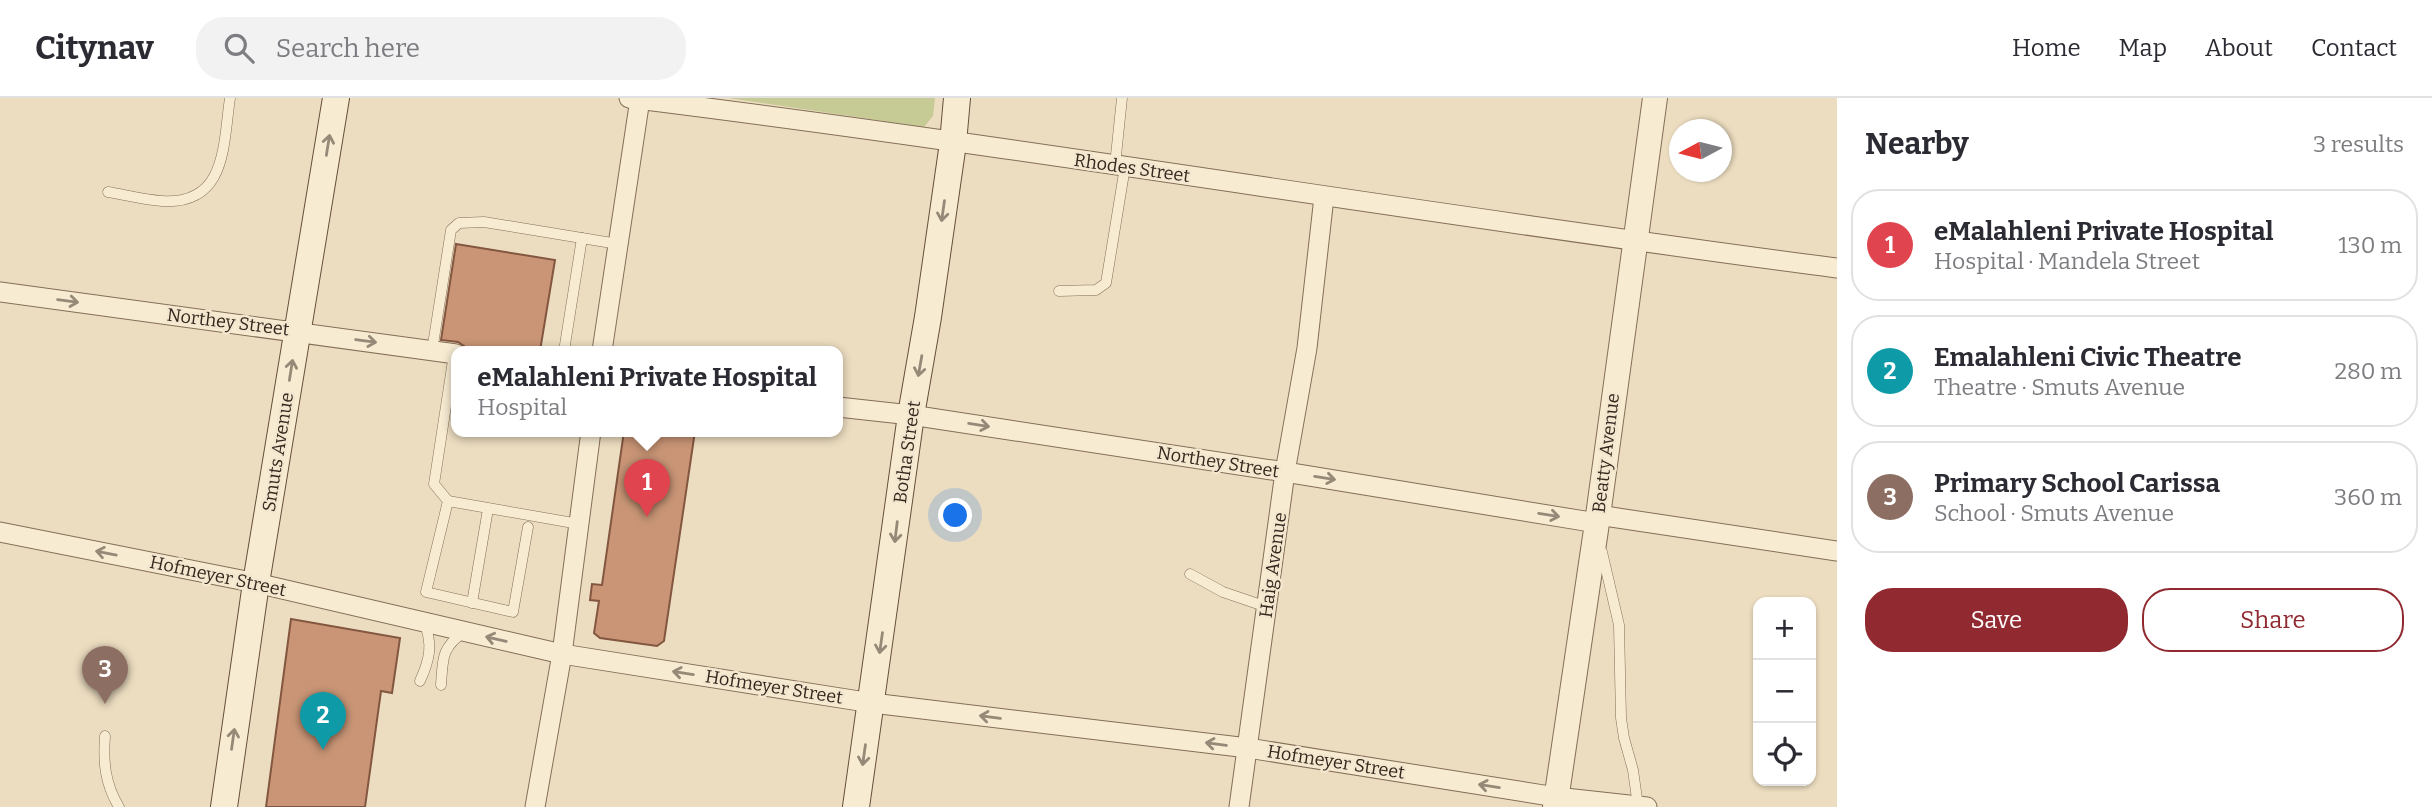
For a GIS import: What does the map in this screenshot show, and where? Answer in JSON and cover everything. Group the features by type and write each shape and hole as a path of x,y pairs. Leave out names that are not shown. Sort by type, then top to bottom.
{"main road":[{"name":"Smuts Avenue","path":"224,807 256,583 336,98"},
{"name":"Botha Street","path":"856,807 911,415 953,143 957,98"}],"street":[{"name":"Beatty Avenue","path":"1556,802 1598,519 1655,98"},
{"name":"Rhodes Street","path":"635,99 1120,166 1634,242 1837,268"},
{"path":"603,346 635,99"},
{"name":"Haig Avenue","path":"1240,807 1285,472 1307,348 1324,197"},
{"name":"Northey Street","path":"0,292 451,353"},
{"name":"Northey Street","path":"843,408 911,415 1598,519 1837,551"},
{"path":"535,807 562,654 590,437"},
{"name":"Hofmeyer Street","path":"0,532 256,583 562,654 872,703 1248,748 1556,802 1642,806"}],"lane":[{"path":"108,192 161,201 179,201 196,196 208,187 217,173 230,98"},
{"path":"1059,291 1096,290 1106,283 1120,166 1122,98"},
{"path":"432,351 454,226 463,221 484,222 618,244"},
{"path":"566,346 582,238"},
{"path":"451,379 434,484 448,501 579,524"},
{"path":"448,501 426,592 513,612 528,527"},
{"path":"471,603 488,509"},
{"path":"1598,519 1609,591 1619,625 1623,738 1642,806"},
{"path":"1190,574 1223,592 1267,607"},
{"path":"420,681 431,643 424,622"},
{"path":"442,685 447,647 464,631"},
{"path":"106,736 103,762 112,796 119,807"}],"green space":[{"path":"728,98 935,98 933,116 924,127"}],"building":[{"path":"456,244 555,260 541,346 464,346 458,342 441,340"},
{"path":"623,437 694,437 664,641 657,646 600,638 594,633 599,601 590,600 592,584 602,585"},
{"path":"291,619 400,638 392,693 381,691 365,807 266,807"}],"place":[{"name":"eMalahleni Private Hospital","path":"647,517"},
{"name":"Primary School Carissa","path":"105,704"},
{"name":"Emalahleni Civic Theatre","path":"323,750"}]}
